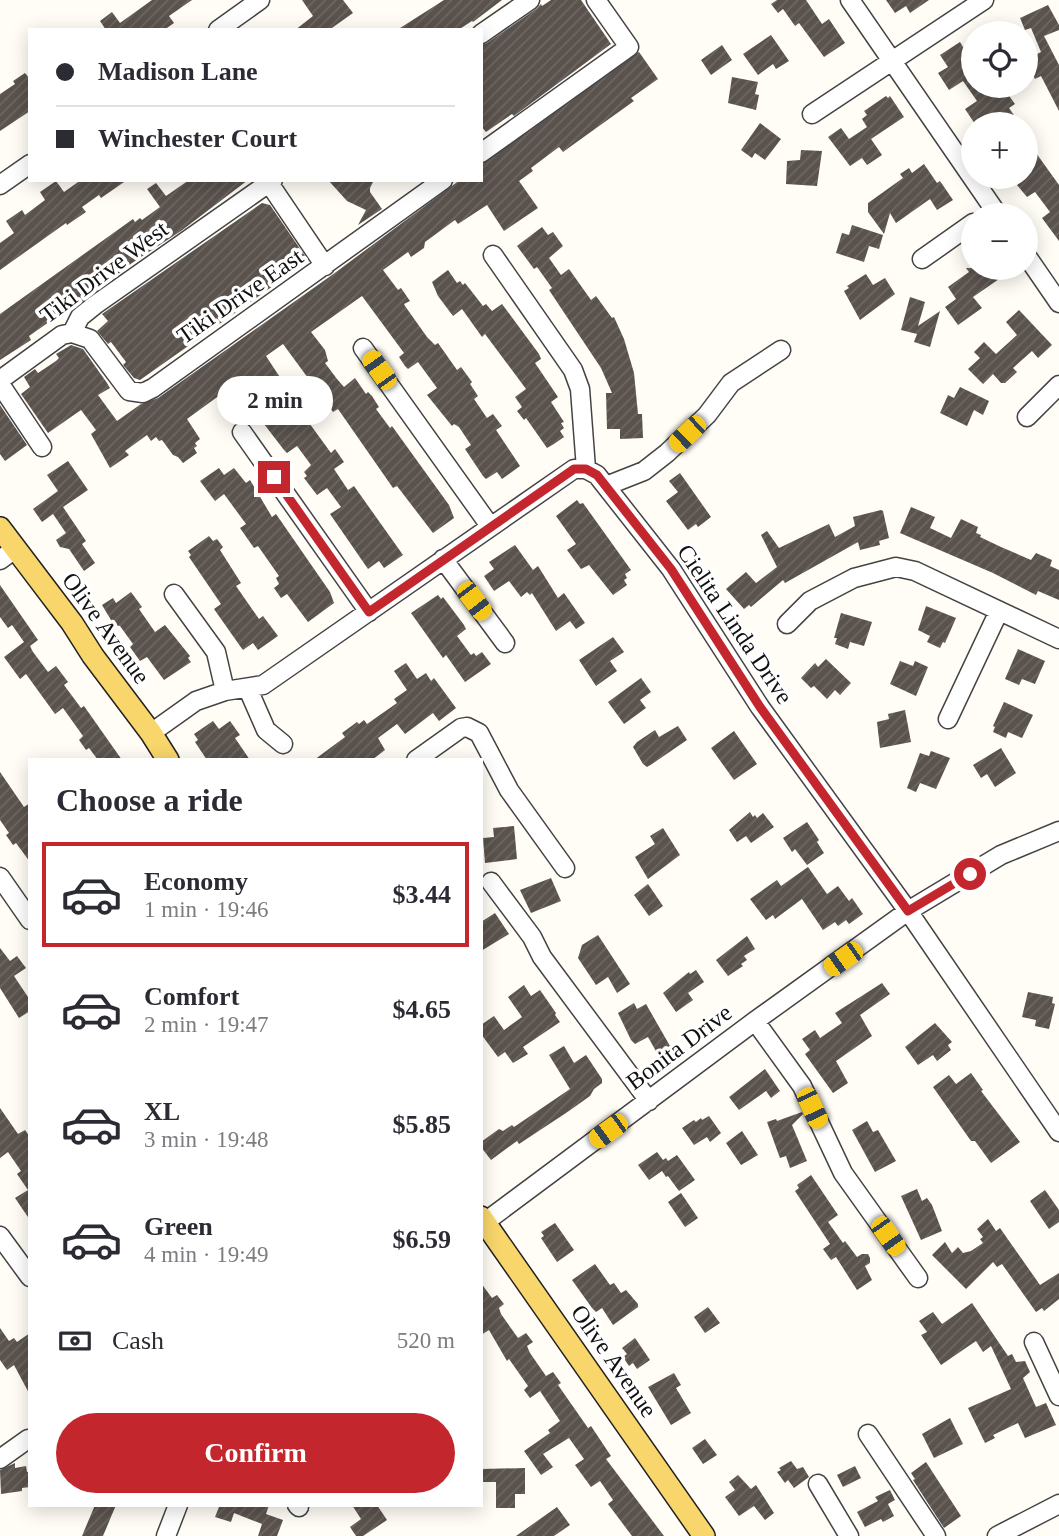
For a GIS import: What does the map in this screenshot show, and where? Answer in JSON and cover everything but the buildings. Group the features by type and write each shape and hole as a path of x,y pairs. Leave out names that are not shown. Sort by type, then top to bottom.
{"main road":[{"name":"Olive Avenue","path":"0,527 8,555 151,733 167,758"},
{"name":"Olive Avenue","path":"483,1221 704,1536"}],"street":[{"path":"221,28 260,0"},
{"path":"483,33 530,0"},
{"path":"483,152 629,47 596,0"},
{"path":"850,0 985,203"},
{"path":"812,114 984,0"},
{"path":"0,185 28,165"},
{"path":"271,182 325,266"},
{"name":"Tiki Drive West","path":"0,382 62,335 72,333 80,317 95,305 271,182"},
{"name":"Tiki Drive East","path":"72,333 90,339 129,391 143,393 440,182"},
{"path":"922,259 961,231"},
{"path":"151,733 196,701 225,691 264,685 574,469 586,469 580,389 573,370 493,255"},
{"path":"1038,272 1059,303"},
{"path":"363,348 490,526"},
{"path":"606,486 643,471 667,453 707,415 731,383 781,350"},
{"path":"0,382 42,447"},
{"path":"1027,417 1059,385"},
{"path":"242,432 369,612"},
{"name":"Cielita Linda Drive","path":"586,469 597,475 671,569 760,707 908,911 1059,1132"},
{"path":"443,559 505,643"},
{"path":"787,624 810,600 854,578 896,567 915,570 1059,639"},
{"path":"174,594 216,652 225,691"},
{"path":"948,719 999,611"},
{"path":"248,689 265,730 283,744"},
{"path":"419,758 461,728 467,727 479,733 509,790 565,868"},
{"name":"Bonita Drive","path":"483,1221 908,911 1001,855 1059,831"},
{"path":"0,877 28,917"},
{"path":"491,882 532,937 542,957 649,1101"},
{"path":"755,1021 802,1086 843,1173 918,1278"},
{"path":"0,1236 28,1274"},
{"path":"1034,1342 1059,1396"},
{"path":"868,1433 936,1536"},
{"path":"0,1459 28,1440"},
{"path":"818,1484 849,1536"},
{"path":"997,1536 1059,1504"},
{"path":"166,1536 177,1507"}],"route":[{"path":"274,477 369,612 574,469 586,469 597,475 671,569 760,707 908,911 970,874"}]}
